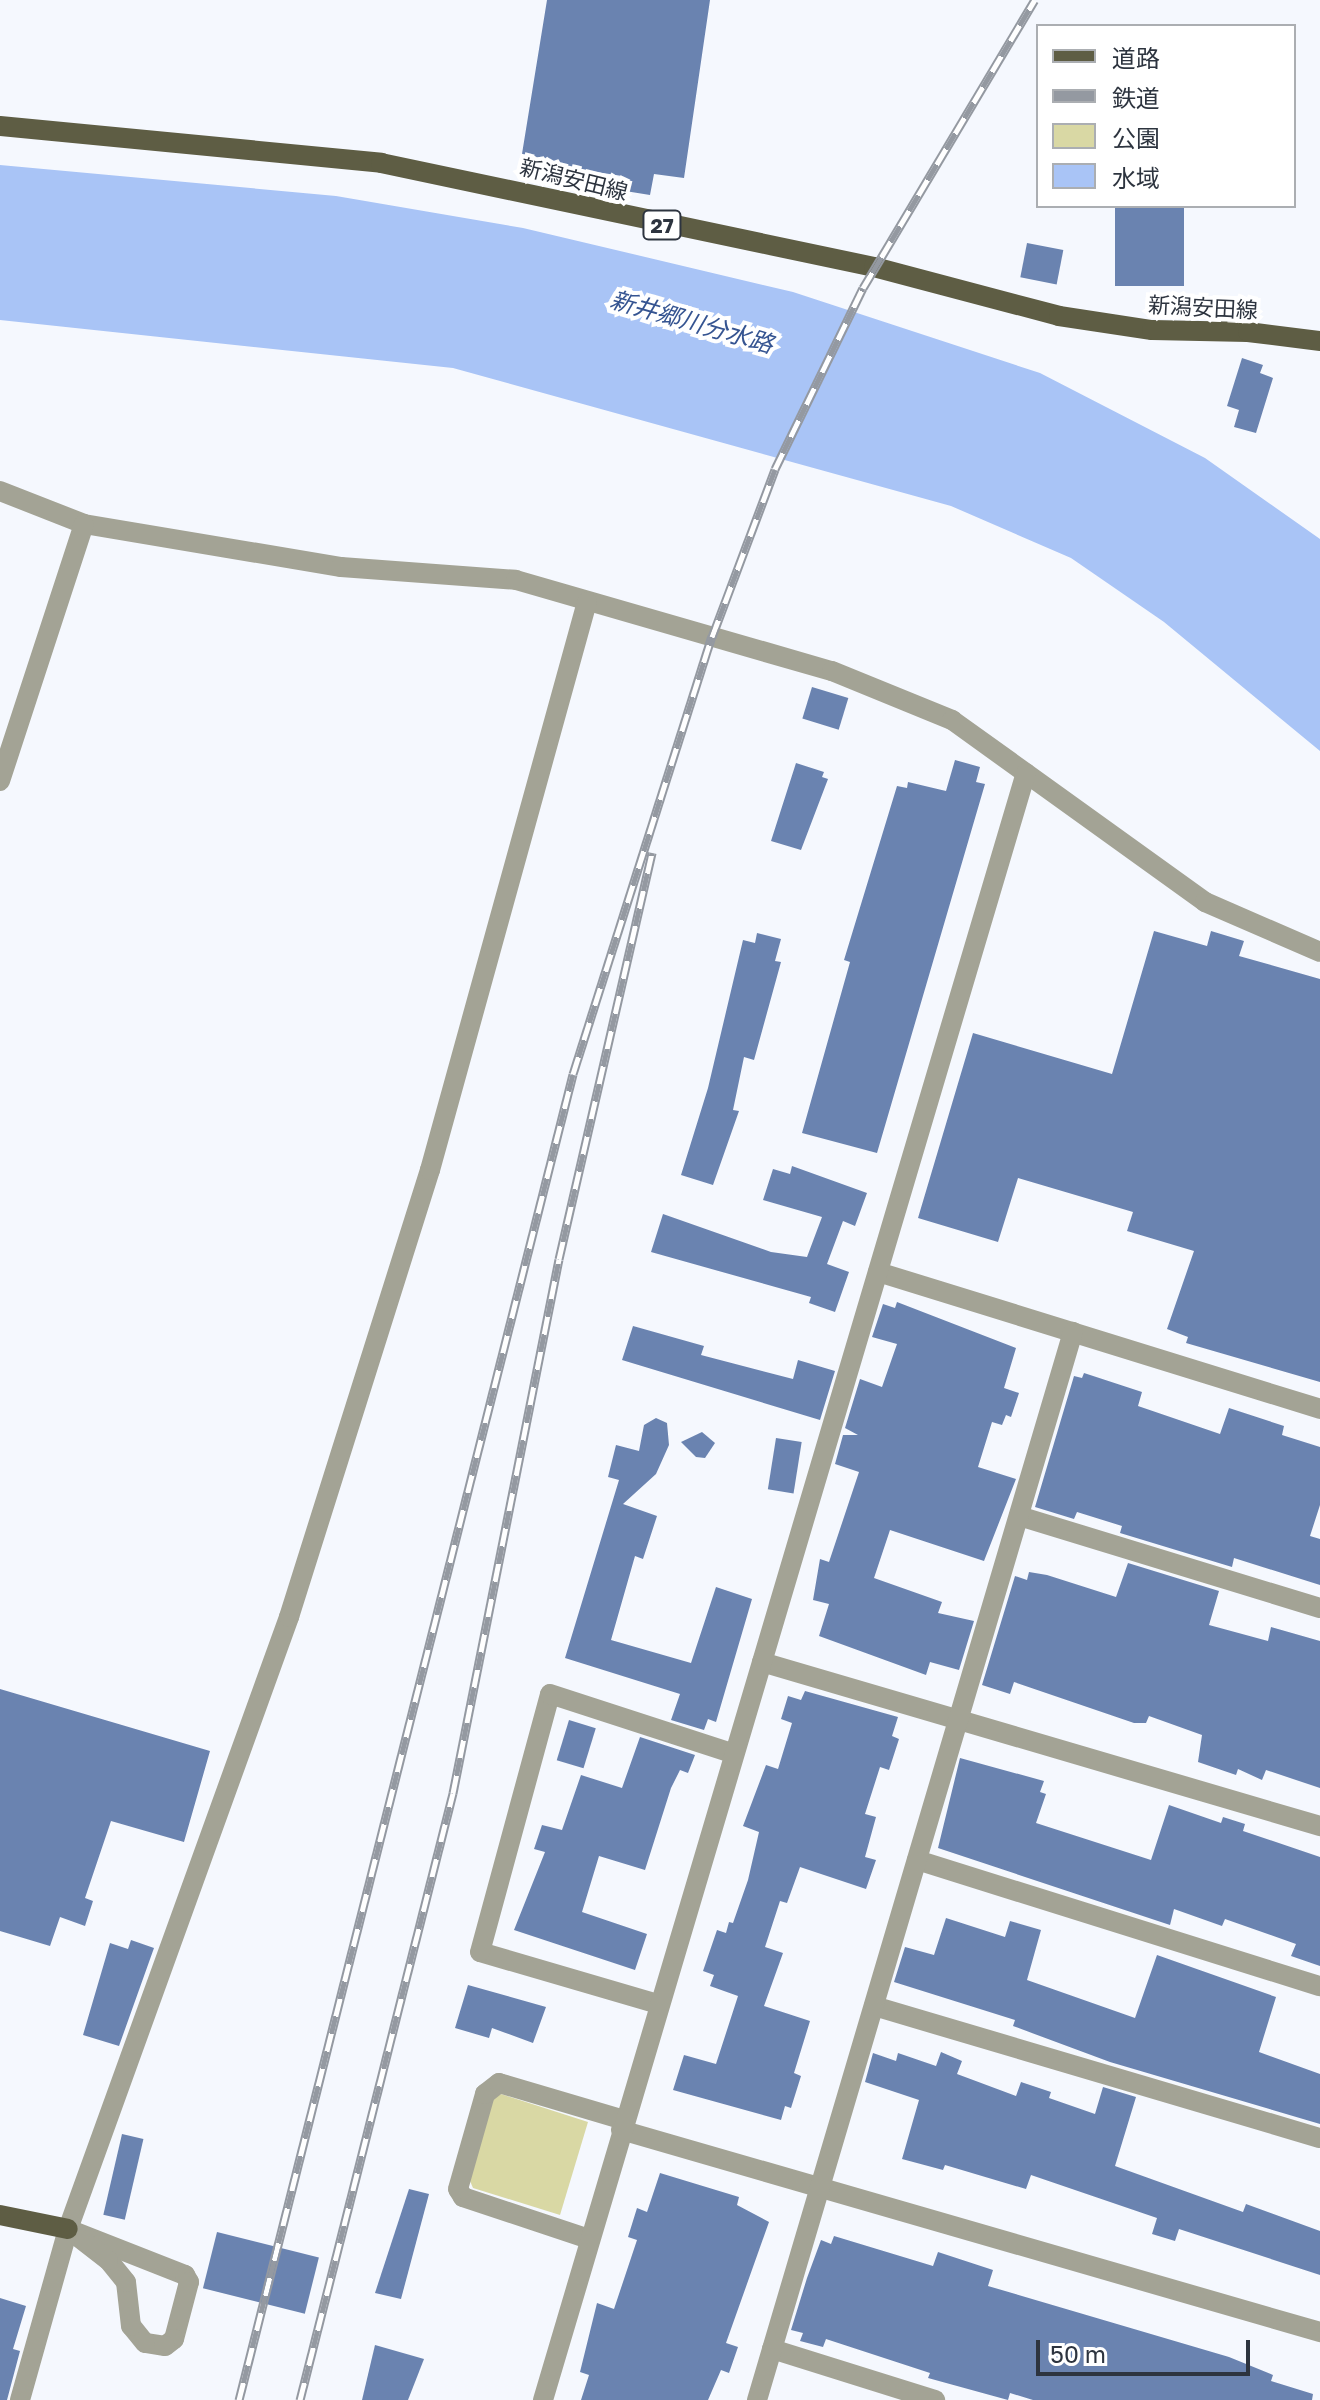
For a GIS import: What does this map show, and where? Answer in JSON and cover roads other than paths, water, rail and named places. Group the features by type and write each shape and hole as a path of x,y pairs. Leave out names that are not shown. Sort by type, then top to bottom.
{"main road":[{"name":"新潟安田線","path":"0,126 381,163 874,267 1059,316 1152,330 1248,332 1320,341"},
{"path":"0,2215 68,2229"}],"street":[{"path":"0,491 84,524 341,567 516,580 832,671 952,720 1205,902 1320,952"},
{"path":"0,781 84,524"},
{"path":"20,2400 68,2229 289,1617 430,1170 587,602"},
{"path":"543,2400 732,1753 762,1662 1026,773"},
{"path":"878,1272 1320,1409"},
{"path":"757,2400 1073,1332"},
{"path":"1019,1516 1320,1608"},
{"path":"762,1662 1320,1826"},
{"path":"658,2004 480,1952 550,1694 732,1753"},
{"path":"917,1860 1320,1986"},
{"path":"874,2006 1320,2138"},
{"path":"589,2239 463,2197 458,2189 485,2094 499,2083 820,2188 1320,2332"},
{"path":"68,2229 185,2275 189,2282 174,2339 165,2346 145,2343 131,2326 126,2282 108,2260 68,2229"},
{"path":"772,2349 935,2400"}],"water":[{"name":"新井郷川分水路","path":"0,165 336,196 523,228 793,292 1040,373 1205,458 1320,539 1320,751 1164,622 1071,558 951,506 453,368 0,320"}],"railway":[{"path":"239,2400 573,1074 712,637 775,469 863,288 1035,0"},
{"path":"300,2400 453,1793 559,1259 652,853"}]}
